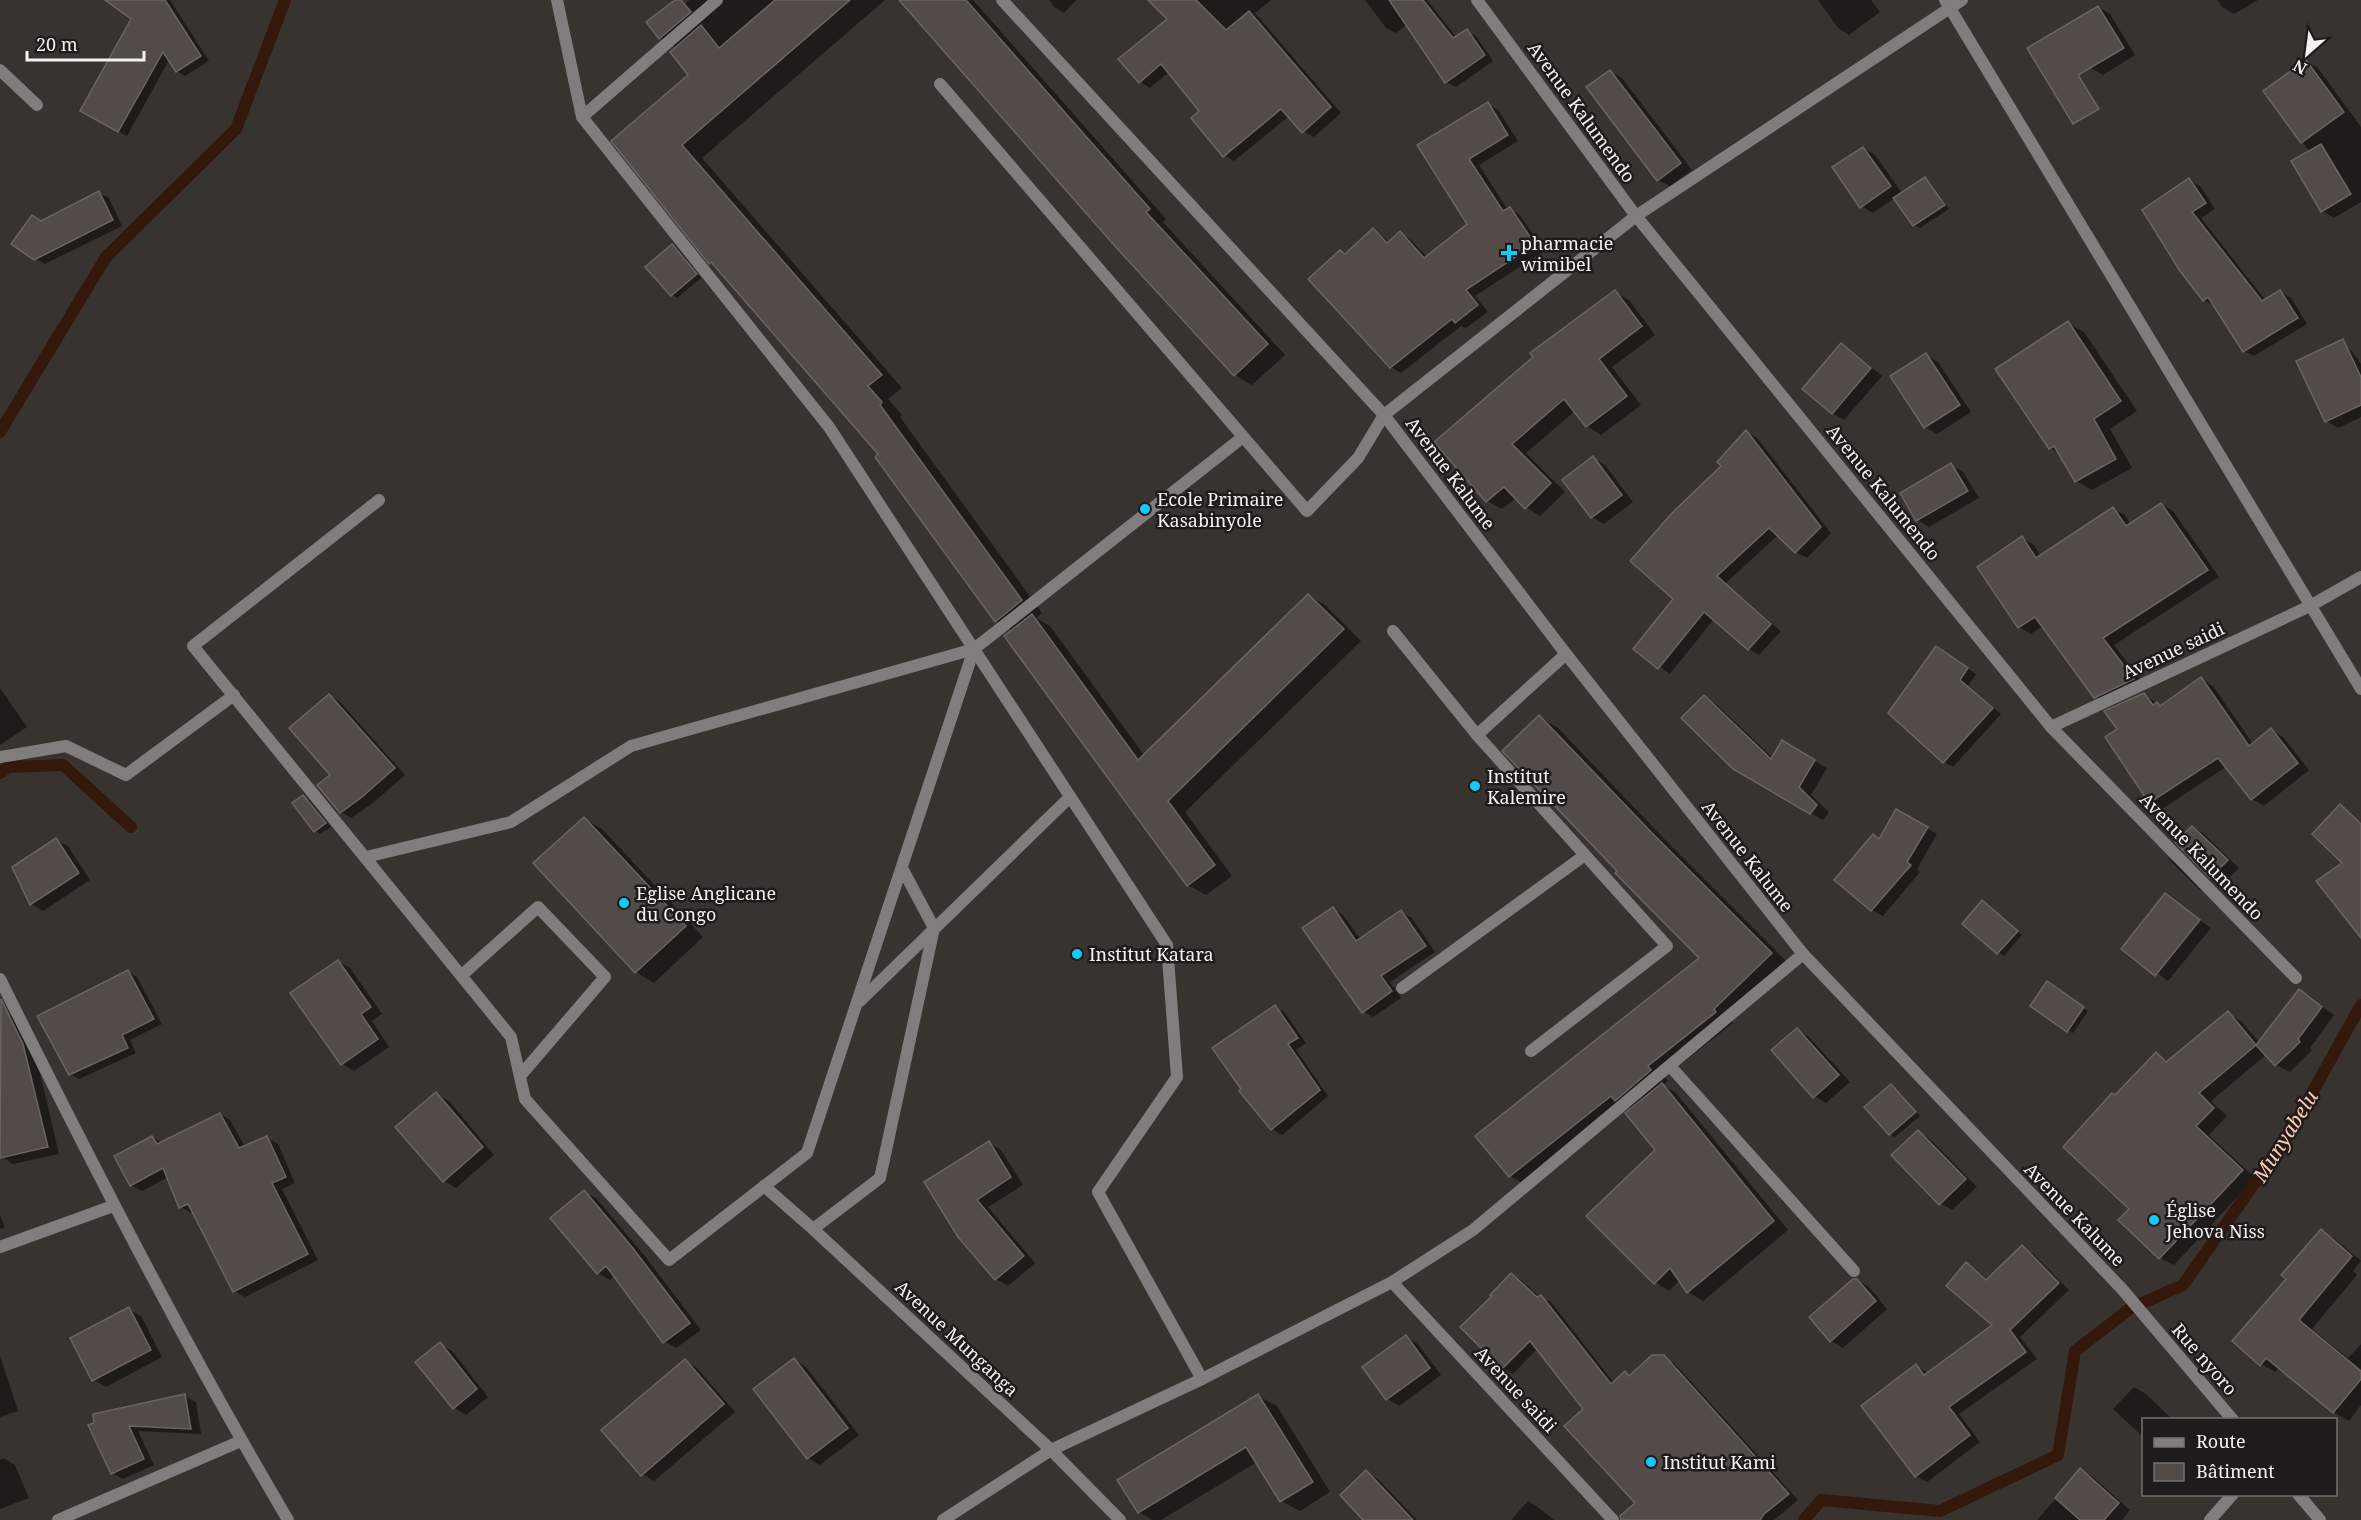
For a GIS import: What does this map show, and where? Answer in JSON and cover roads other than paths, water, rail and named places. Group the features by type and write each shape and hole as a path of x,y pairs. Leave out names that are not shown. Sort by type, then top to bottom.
{"street":[{"path":"557,0 582,117 829,427 1167,945 1177,1077 1098,1192 1202,1379"},
{"path":"582,117 717,0"},
{"name":"Avenue Kalume","path":"1002,0 1384,415 1566,654 1803,954 2122,1288 2149,1322"},
{"name":"Avenue Kalumendo","path":"1477,0 1636,216 2051,727 2296,978"},
{"path":"940,84 1307,511 1358,458 1384,415 1636,216 1947,4 1962,0"},
{"path":"1947,4 2361,689"},
{"path":"0,70 37,105"},
{"path":"366,857 511,822 631,746 974,649 1243,437"},
{"path":"379,500 193,646 511,1037 525,1099 669,1260 807,1153 974,649"},
{"name":"Avenue saidi","path":"2051,727 2310,606 2361,577"},
{"path":"1393,631 1477,735 1667,946 1531,1052"},
{"path":"1477,735 1566,654"},
{"path":"0,757 66,746 126,775 234,696"},
{"path":"857,1004 1070,797"},
{"path":"1402,988 1585,855"},
{"path":"813,1229 880,1178 934,928 902,868"},
{"path":"462,975 538,907 605,977 520,1076"},
{"path":"943,1520 1051,1450 1202,1379 1392,1282 1473,1230 1803,954"},
{"path":"0,979 113,1206 241,1441 288,1520"},
{"path":"1670,1066 1854,1271"},
{"name":"Avenue Munganga","path":"764,1186 1051,1450 1120,1520"},
{"path":"0,1247 113,1206"},
{"name":"Avenue saidi","path":"1392,1282 1613,1520"},
{"name":"Rue nyoro","path":"2149,1322 2232,1418"},
{"path":"58,1520 241,1441"},
{"path":"2210,1520 2231,1496"},
{"path":"2300,1496 2320,1520"}],"waterway":[{"path":"0,432 106,257 236,129 285,0"},
{"path":"0,773 8,767 63,765 131,827"},
{"name":"Munyabelu","path":"1804,1520 1821,1500 1940,1511 2058,1455 2075,1351 2131,1308 2183,1285 2289,1134 2361,1005"}],"place":[{"name":"pharmacie wimibel","path":"1509,253"},
{"name":"Ecole Primaire Kasabinyole","path":"1145,509"},
{"name":"Institut Kalemire","path":"1475,786"},
{"name":"Eglise Anglicane du Congo","path":"624,903"},
{"name":"Institut Katara","path":"1077,954"},
{"name":"Église Jehova Niss","path":"2154,1220"},
{"name":"Institut Kami","path":"1651,1462"}]}
